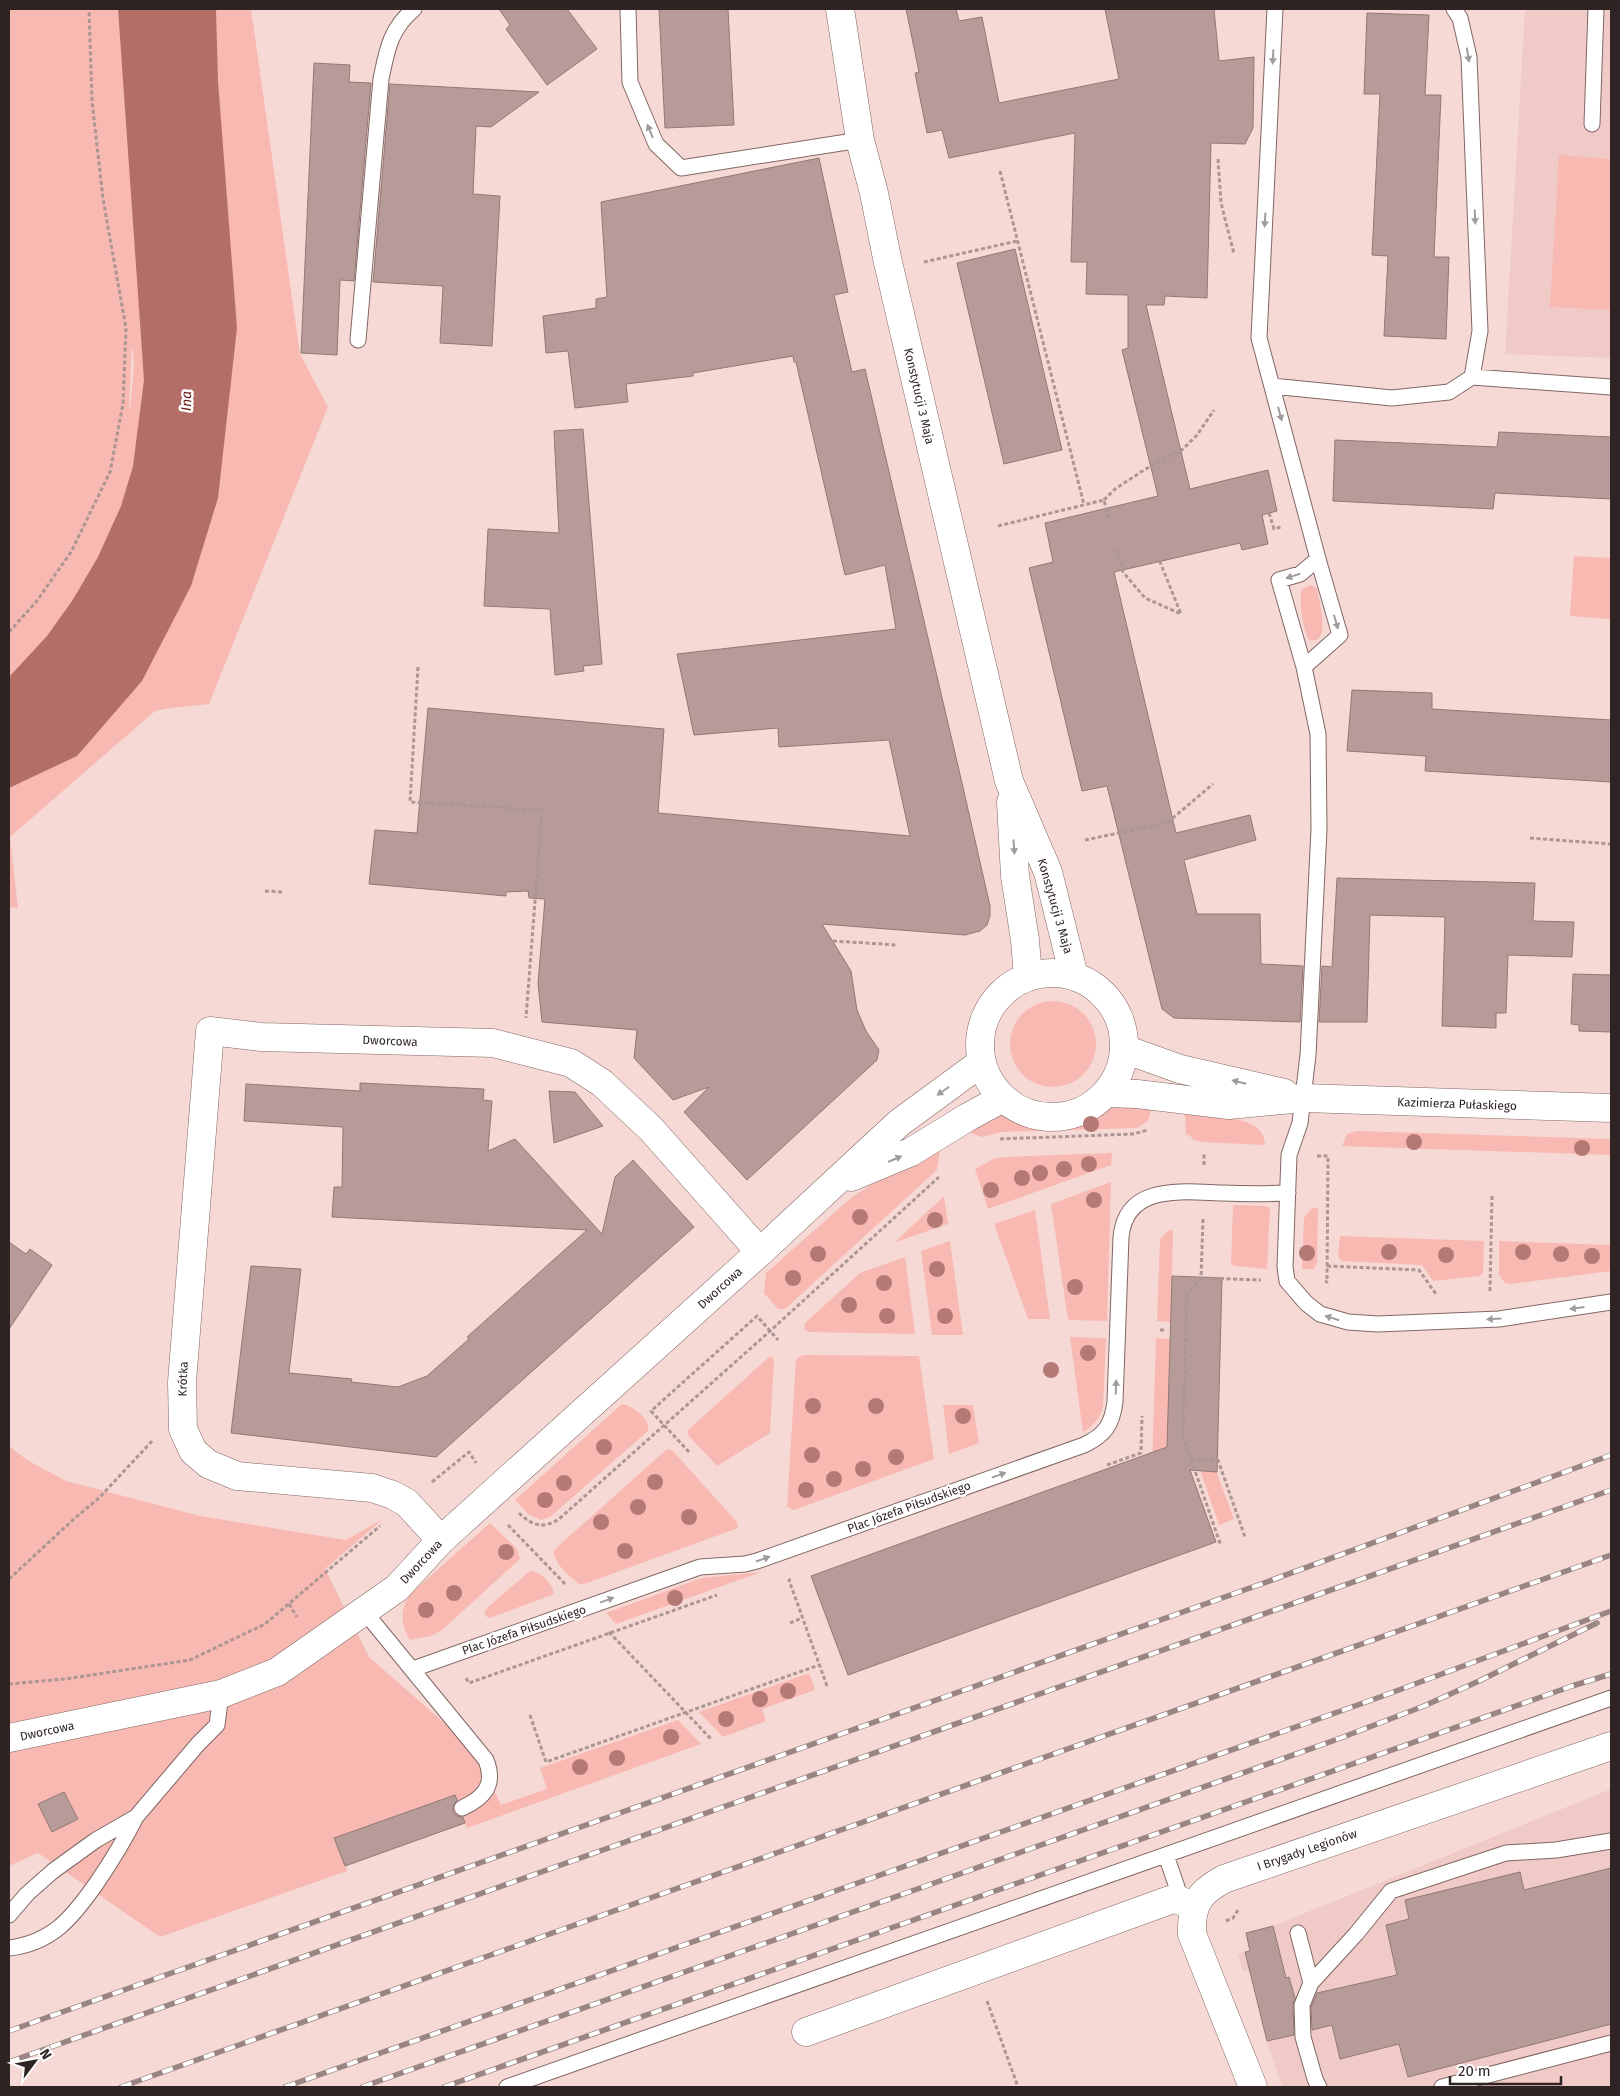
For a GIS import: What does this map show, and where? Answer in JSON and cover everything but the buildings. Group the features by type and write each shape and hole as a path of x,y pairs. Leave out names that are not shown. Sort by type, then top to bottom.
{"street":[{"name":"Konstytucji 3 Maja","path":"840,9 860,140 874,193 893,286 1009,781 1015,876 1025,940 1028,977"},
{"name":"Konstytucji 3 Maja","path":"1009,781 1048,872 1074,976"},
{"path":"1043,973 1059,973 1074,976 1101,992 1112,1004 1119,1018 1123,1033 1124,1050 1122,1065 1116,1079 1106,1093 1096,1103 1084,1110 1056,1117 1028,1113 1015,1107 994,1088 982,1062 980,1043 982,1027 988,1011 998,997 1012,985 1028,977 1043,973"},
{"name":"Dworcowa","path":"210,1031 261,1037 493,1043 572,1063 602,1083 651,1129 760,1252"},
{"name":"Krótka","path":"210,1031 182,1382 183,1429 193,1451 208,1464 237,1476 372,1488 393,1495 407,1503 441,1540"},
{"name":"Kazimierza Pułaskiego","path":"1124,1050 1180,1069 1303,1098"},
{"name":"Dworcowa","path":"9,1738 221,1694 277,1672 397,1588 441,1540 760,1252 899,1123 982,1062"},
{"name":"Kazimierza Pułaskiego","path":"1106,1093 1161,1096 1229,1105 1303,1098 1611,1108"},
{"name":"Dworcowa","path":"833,1184 911,1152 1003,1098"},
{"name":"I Brygady Legionów","path":"1188,1904 1200,1897 1210,1886 1224,1879 1611,1746"},
{"path":"806,2032 1150,1906 1177,1899 1188,1904 1192,1934 1253,2087"}],"lane":[{"path":"358,340 381,78 389,42 402,19 414,9"},
{"path":"628,9 630,82 656,144 681,168 860,140"},
{"path":"1275,9 1259,338 1340,635 1304,667"},
{"path":"1454,9 1460,18 1469,67 1480,331 1472,377"},
{"path":"1592,124 1596,9"},
{"path":"1272,386 1392,398 1449,392 1472,377 1611,387"},
{"path":"1318,559 1300,574 1279,580 1304,667 1318,734 1319,829 1308,1055 1300,1123 1289,1155 1286,1280 1306,1303 1320,1314 1348,1322 1378,1324 1500,1319 1611,1302"},
{"name":"Plac Józefa Piłsudskiego","path":"413,1669 700,1567 744,1564 757,1561 1084,1445 1098,1438 1107,1428 1113,1414 1115,1402 1121,1237 1122,1226 1127,1216 1141,1201 1170,1191 1259,1194 1288,1192"},
{"path":"364,1610 464,1730 486,1760 490,1770 488,1786 476,1802 462,1808"},
{"path":"9,1948 26,1946 52,1933 66,1923 79,1908 115,1857 136,1817 198,1744 217,1725 221,1694"},
{"path":"507,2087 1611,1698"},
{"path":"9,1915 27,1894 53,1871 96,1840 136,1817"},
{"path":"1319,2087 1303,2037 1302,2005 1311,1983 1356,1934 1391,1891 1506,1853 1556,1850 1611,1841"},
{"path":"1166,1855 1188,1904"},
{"path":"1298,1933 1311,1983"},
{"path":"1442,2087 1611,2044"}],"path":[{"path":"9,632 36,602 75,544 110,472 123,404 126,328 103,199 92,101 90,9"},
{"path":"1218,159 1222,203 1229,238 1237,261 1251,281 1262,292"},
{"path":"1000,171 1084,505"},
{"path":"924,262 1017,240"},
{"path":"998,526 1104,500 1115,489 1144,470 1183,449 1197,436 1214,410"},
{"path":"1104,500 1110,521"},
{"path":"1269,513 1274,529"},
{"path":"1117,550 1123,572 1144,598 1181,614 1160,562"},
{"path":"418,667 410,802 542,810 526,1026"},
{"path":"1085,840 1167,823 1213,784"},
{"path":"1530,838 1611,844"},
{"path":"265,891 284,892"},
{"path":"833,940 897,946"},
{"path":"993,1140 1139,1134 1147,1131 1155,1121 1161,1096"},
{"path":"1328,1156 1328,1254"},
{"path":"516,1510 534,1524 546,1526 552,1523 664,1425 942,1174"},
{"path":"1490,1291 1492,1196"},
{"path":"1202,1233 1202,1253"},
{"path":"1327,1266 1419,1270 1432,1291 1440,1296"},
{"path":"1201,1278 1187,1294 1183,1436 1221,1546"},
{"path":"1481,1292 1499,1290"},
{"path":"689,1452 651,1411 757,1316 778,1340"},
{"path":"1160,1330 1165,1330"},
{"path":"9,1579 99,1498 182,1410"},
{"path":"9,1684 65,1679 190,1660 265,1624 469,1452"},
{"path":"1191,1459 1218,1460 1245,1538"},
{"path":"505,1522 712,1740"},
{"path":"790,1623 802,1618"},
{"path":"530,1715 546,1762 819,1665"},
{"path":"976,1970 1018,2087"}],"shaded area":[{"path":"9,9 251,9 300,354 328,407 209,704 155,711 10,837 18,908 9,907","holes":["132,344 134,365 130,410"]},
{"path":"1525,9 1611,9 1611,358 1505,354"},
{"path":"1559,155 1611,159 1611,310 1550,307"},
{"path":"1574,556 1611,558 1611,619 1570,616"},
{"path":"1311,585 1317,588 1322,620 1321,636 1316,640 1309,640 1303,622 1301,607 1302,589"},
{"path":"1053,1001 1070,1004 1084,1013 1093,1027 1096,1044 1093,1061 1084,1075 1070,1084 1053,1087 1036,1084 1022,1075 1013,1061 1010,1044 1013,1027 1022,1013 1036,1004"},
{"path":"1117,1104 1152,1106 1148,1121 1137,1128 1002,1132 982,1137 968,1132 985,1120 998,1115 1052,1127 1070,1125"},
{"path":"1185,1114 1220,1117 1246,1122 1256,1127 1263,1135 1265,1145 1201,1142 1194,1140 1187,1133 1186,1138"},
{"path":"1357,1131 1611,1139 1611,1155 1342,1146 1347,1134"},
{"path":"940,1150 937,1170 785,1309 778,1309 764,1293 766,1273 852,1197 877,1181"},
{"path":"1112,1153 1111,1165 988,1209 975,1169 993,1159 1003,1157"},
{"path":"1111,1182 1107,1321 1068,1320 1051,1204"},
{"path":"944,1196 948,1224 896,1242 896,1241"},
{"path":"1233,1205 1265,1206 1270,1208 1267,1269 1234,1266 1231,1263"},
{"path":"1312,1208 1318,1208 1317,1262 1314,1269 1302,1269 1304,1218"},
{"path":"1035,1210 1050,1319 1028,1319 994,1224"},
{"path":"1169,1230 1173,1230 1171,1322 1157,1321 1160,1239"},
{"path":"1340,1236 1484,1241 1483,1272 1480,1276 1433,1281 1422,1265 1341,1261 1338,1256"},
{"path":"950,1241 963,1335 932,1335 921,1251"},
{"path":"1499,1241 1611,1245 1611,1271 1510,1284 1505,1283 1499,1275"},
{"path":"905,1257 915,1334 808,1332 804,1329 805,1323 860,1273"},
{"path":"1070,1337 1106,1338 1103,1406 1096,1421 1083,1432"},
{"path":"1156,1338 1170,1339 1167,1468 1152,1467"},
{"path":"804,1355 919,1356 934,1459 794,1510 787,1507 796,1360"},
{"path":"772,1356 774,1361 770,1433 717,1466 688,1435 688,1430"},
{"path":"622,1404 631,1407 644,1418 647,1422 648,1431 550,1517 541,1520 528,1514 515,1500"},
{"path":"943,1405 973,1405 979,1443 949,1454"},
{"path":"9,1446 27,1460 66,1481 200,1516 346,1540 383,1519 325,1569 369,1657 475,1750 501,1805 547,1789 540,1768 678,1720 701,1744 467,1828 465,1823 346,1866 347,1871 160,1937 38,1853 9,1866"},
{"path":"667,1449 672,1450 737,1522 738,1528 584,1584 579,1584 559,1564 554,1555 554,1550"},
{"path":"1198,1464 1214,1465 1234,1519 1219,1525"},
{"path":"490,1523 517,1549 520,1559 441,1631 431,1636 410,1640 404,1628 402,1617 404,1606 410,1594"},
{"path":"530,1571 538,1573 545,1578 551,1585 554,1593 490,1618 487,1617 484,1613 488,1607"},
{"path":"761,1572 616,1624 606,1613 702,1578"},
{"path":"809,1673 815,1690 762,1709 766,1721 723,1737 699,1712"},
{"path":"1611,1789 1611,2087 1282,2087 1267,2041 1252,1968 1243,1971 1238,1954 1250,1951 1246,1933 1273,1926"}],"water":[{"name":"Ina","path":"118,9 216,9 218,81 237,328 218,498 191,586 142,681 77,756 9,788 9,677 47,636 72,601 98,557 121,506 133,466 144,380"}],"railway":[{"path":"9,2031 1264,1583 1611,1455"},
{"path":"9,2062 1611,1490"},
{"path":"121,2087 1611,1555"},
{"path":"285,2087 1380,1697 1611,1611"},
{"path":"362,2087 1338,1739 1424,1706 1597,1623"},
{"path":"444,2087 1572,1686 1611,1674"}]}
